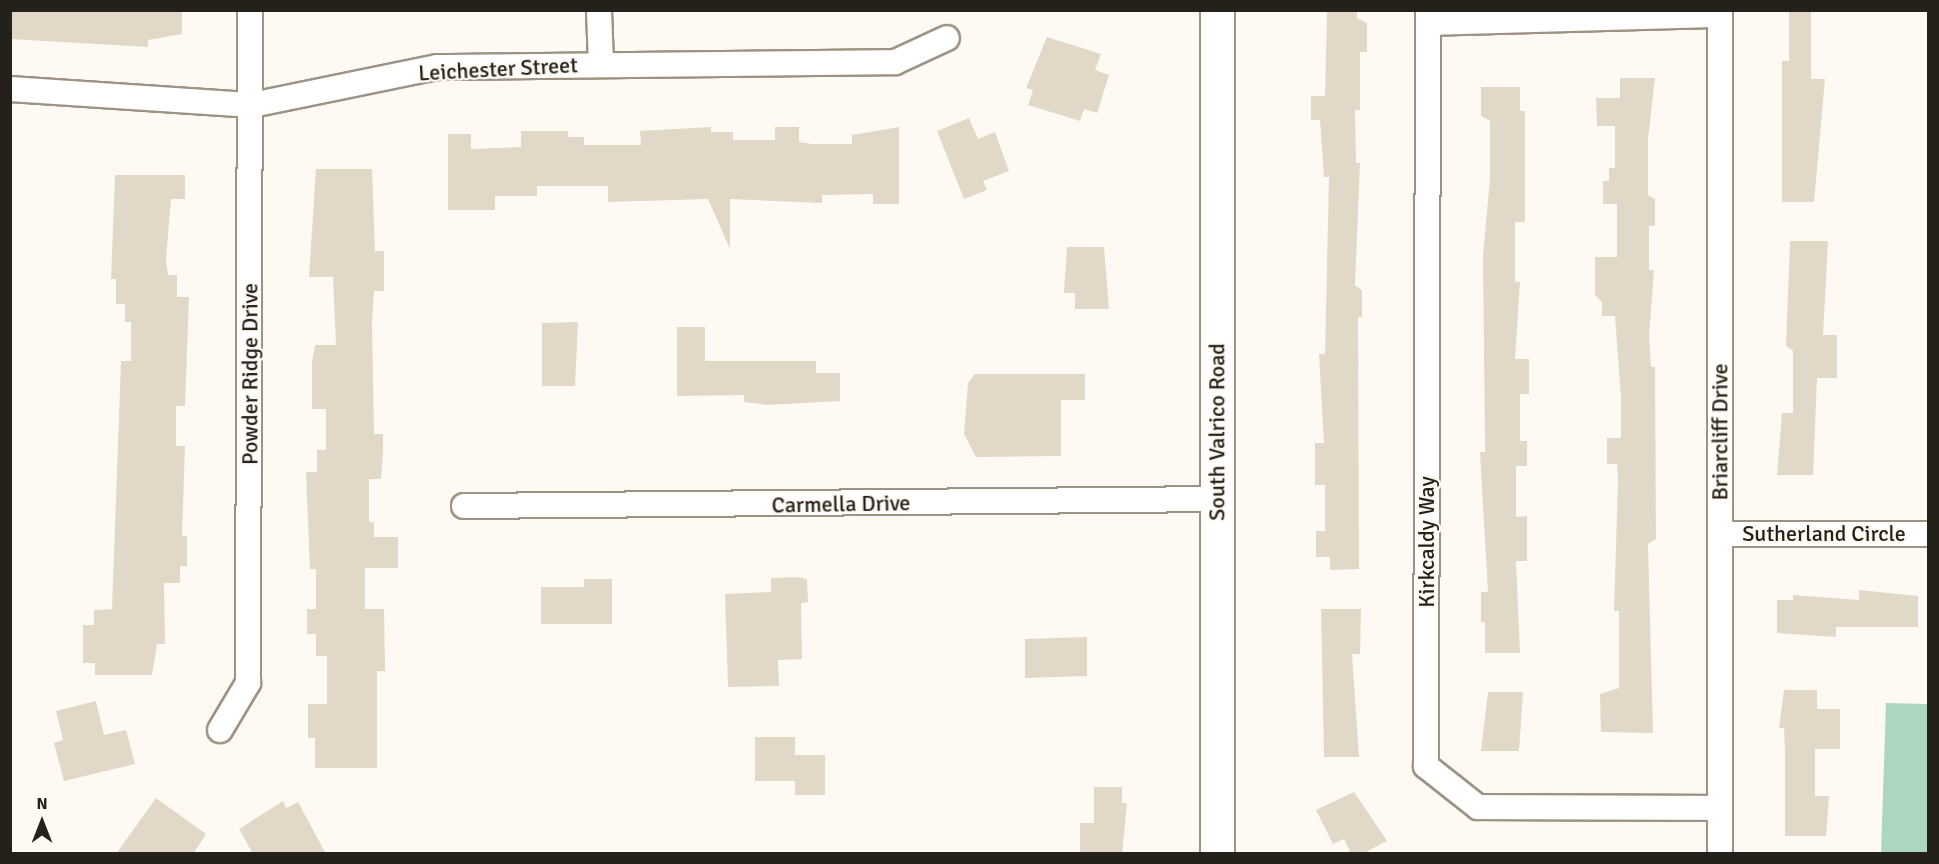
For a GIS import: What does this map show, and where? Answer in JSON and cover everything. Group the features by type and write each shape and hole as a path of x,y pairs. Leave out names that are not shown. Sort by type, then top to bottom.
{"street":[{"name":"Powder Ridge Drive","path":"220,730 248,683 252,105 250,10"},
{"path":"599,10 601,64"},
{"name":"South Valrico Road","path":"1217,10 1217,854"},
{"path":"1429,17 1720,13"},
{"name":"Briarcliff Drive","path":"1720,13 1720,854"},
{"name":"Kirkcaldy Way","path":"1429,17 1426,766 1478,807 1719,808"},
{"name":"Leichester Street","path":"10,89 252,105 437,68 601,64 896,62 947,38"},
{"name":"Carmella Drive","path":"464,506 1217,499"},
{"name":"Sutherland Circle","path":"1720,534 1929,534"}],"green space":[{"path":"1886,703 1928,704 1928,853 1881,853"}],"building":[{"path":"10,10 182,10 182,34 148,40 148,47 10,39"},
{"path":"1327,10 1357,10 1357,18 1367,23 1367,52 1360,52 1360,110 1355,110 1356,163 1360,163 1355,285 1362,290 1362,317 1358,317 1359,569 1330,570 1330,557 1316,557 1316,531 1325,531 1325,485 1315,485 1315,443 1324,443 1319,354 1325,354 1329,177 1324,177 1320,120 1311,120 1311,96 1325,96"},
{"path":"1789,10 1811,10 1811,79 1825,79 1814,202 1782,202 1782,61 1789,61"},
{"path":"1047,37 1101,54 1095,70 1109,75 1097,113 1084,109 1080,121 1028,105 1033,90 1026,88"},
{"path":"1620,78 1655,78 1648,139 1648,195 1655,199 1655,226 1649,226 1649,270 1654,270 1649,337 1651,367 1655,367 1656,539 1648,544 1653,733 1601,732 1600,694 1619,688 1619,611 1614,611 1618,481 1617,464 1607,464 1607,438 1621,438 1621,398 1615,316 1602,316 1602,302 1595,295 1595,257 1617,257 1617,204 1603,204 1603,181 1609,181 1609,168 1615,168 1615,126 1597,126 1596,98 1620,98"},
{"path":"1481,87 1520,87 1520,111 1525,111 1525,222 1515,222 1515,282 1520,282 1515,359 1529,359 1529,394 1520,394 1520,441 1527,441 1527,466 1516,466 1516,517 1527,516 1527,561 1516,561 1520,653 1485,653 1485,622 1481,622 1481,592 1488,592 1480,452 1485,452 1483,256 1490,178 1490,121 1481,116"},
{"path":"969,118 978,139 995,132 1009,171 983,181 987,190 964,199 937,131"},
{"path":"711,127 711,132 733,132 733,140 775,140 775,127 799,127 799,142 852,144 852,135 899,127 899,204 873,204 873,194 822,195 822,203 730,199 730,249 708,199 608,202 608,186 537,186 537,196 495,196 495,210 448,210 448,134 471,134 471,149 521,147 521,131 568,131 568,137 584,137 584,145 641,145 640,131"},
{"path":"316,169 372,169 375,251 384,251 384,291 374,291 372,322 374,434 383,434 383,454 381,479 369,479 369,522 374,522 374,537 398,537 398,568 365,568 365,609 384,609 385,671 377,671 377,768 315,768 315,738 308,738 308,704 327,704 327,656 316,656 316,634 307,634 307,609 316,609 316,569 310,569 306,472 317,472 317,450 326,450 326,409 312,409 312,362 315,345 336,345 333,277 309,277"},
{"path":"115,175 185,175 185,199 171,199 166,259 168,275 177,275 177,297 189,297 185,406 176,406 176,446 185,446 182,536 187,536 187,566 180,566 180,583 164,583 165,644 157,644 152,675 95,675 95,663 83,663 83,625 94,625 94,610 112,609 121,361 131,361 131,322 125,322 125,304 116,304 116,279 111,279"},
{"path":"1790,241 1828,241 1823,335 1837,335 1837,378 1817,378 1813,475 1777,475 1782,413 1793,413 1793,351 1786,346"},
{"path":"1067,247 1104,247 1109,309 1075,309 1075,293 1064,293"},
{"path":"578,322 575,386 542,386 542,323"},
{"path":"677,327 705,327 705,361 816,361 816,373 840,373 840,401 767,405 744,402 744,395 677,396"},
{"path":"975,374 1085,374 1085,400 1061,400 1061,456 976,457 964,434 968,383"},
{"path":"771,578 807,579 808,602 801,603 802,659 778,660 779,686 728,687 725,594 771,592"},
{"path":"584,579 612,579 612,624 541,624 541,587 584,587"},
{"path":"1859,590 1918,596 1918,627 1836,627 1836,637 1777,633 1777,600 1793,600 1793,595 1859,600"},
{"path":"1321,609 1361,609 1360,654 1352,654 1359,757 1324,757"},
{"path":"1087,637 1087,676 1025,678 1025,639"},
{"path":"1784,690 1817,690 1817,709 1840,709 1840,749 1815,749 1815,796 1829,796 1826,836 1785,836 1784,728 1779,728"},
{"path":"1488,692 1523,692 1519,751 1481,751"},
{"path":"96,701 104,735 126,730 135,764 64,781 54,743 63,740 56,711"},
{"path":"755,737 795,737 795,755 825,755 825,795 795,795 795,781 755,781"},
{"path":"1094,787 1122,787 1122,803 1127,803 1122,854 1080,854 1080,823 1094,823"},
{"path":"1354,792 1387,841 1362,854 1351,854 1344,839 1333,844 1316,810"},
{"path":"156,798 206,834 193,854 116,854"},
{"path":"283,801 286,808 298,802 326,854 253,854 239,829"}]}
